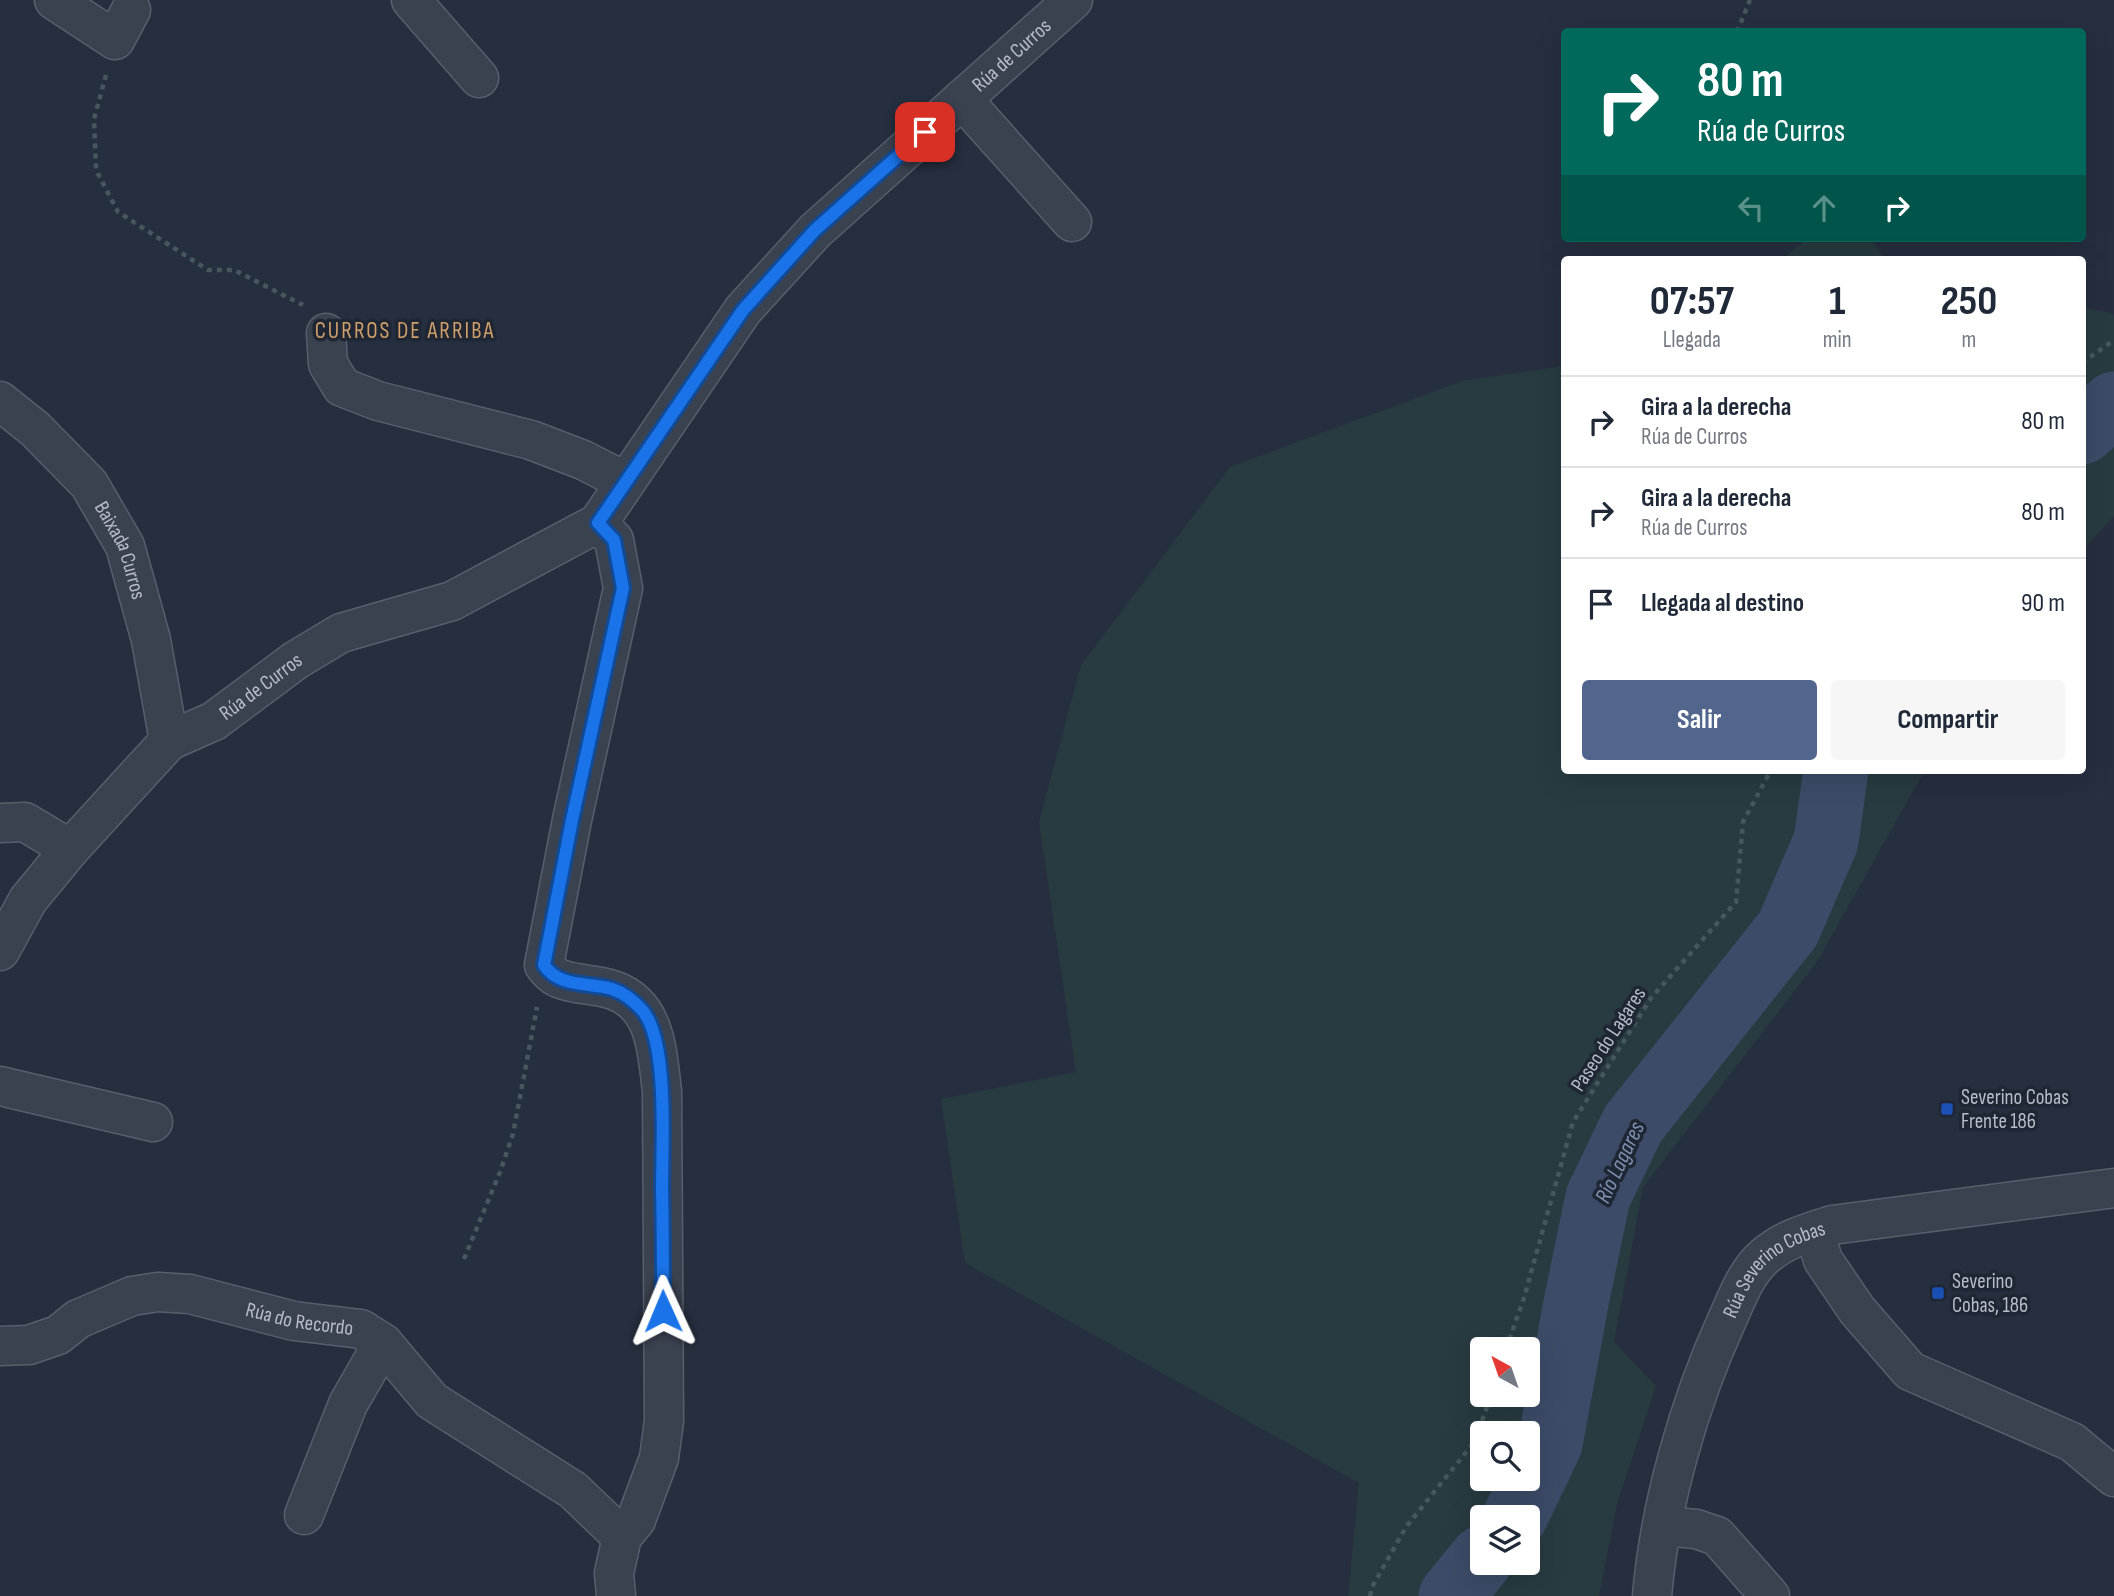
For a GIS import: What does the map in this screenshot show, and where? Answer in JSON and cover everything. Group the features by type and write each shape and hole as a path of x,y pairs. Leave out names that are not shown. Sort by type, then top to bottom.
{"street":[{"path":"54,0 123,25"},
{"path":"411,0 479,78"},
{"name":"Rúa de Curros","path":"0,951 27,900 169,741 214,721 296,660 341,633 452,601 598,523 743,310 815,230 1073,0"},
{"path":"962,99 1072,222"},
{"path":"326,332 328,364 342,387 378,401 531,440 583,460 626,482"},
{"name":"Baixada Curros","path":"0,401 35,429 89,484 125,546 151,640 169,741"},
{"path":"598,523 614,540 623,588 545,960 551,976 612,989 628,997 645,1013 656,1043 662,1091 664,1421 659,1458 650,1483 636,1520 622,1537 614,1573 616,1596"},
{"path":"0,823 25,822 70,849"},
{"path":"0,1086 153,1122"},
{"name":"Rúa Severino Cobas","path":"1652,1596 1654,1569 1679,1451 1698,1389 1742,1285 1763,1258 1790,1238 1832,1225 2114,1188"},
{"path":"1814,1231 1823,1260 1857,1310 1910,1371 2072,1442 2114,1477"},
{"name":"Rúa do Recordo","path":"0,1346 29,1345 58,1335 78,1319 132,1296 158,1292 190,1294 294,1321 361,1329 383,1343 432,1401 573,1490 622,1537"},
{"path":"303,1515 348,1404 383,1343"},
{"path":"1663,1526 1696,1529 1717,1536 1770,1596"}],"path":[{"path":"1739,28 1751,0"},
{"path":"123,25 94,120 96,170 118,212 208,270 233,270 317,312 326,332"},
{"path":"2086,360 2114,340"},
{"name":"Paseo do Lagares","path":"1510,1337 1524,1298 1573,1122 1651,998 1736,902 1743,822 1769,774"},
{"path":"464,1259 513,1134 545,960"},
{"path":"1370,1596 1372,1587 1406,1527 1475,1441 1487,1407"}],"green space":[{"path":"1803,242 1873,242 1883,256 1786,256"},
{"path":"2086,309 2112,313 2114,317 2114,516 2086,547"},
{"path":"1561,366 1561,774 1923,774 1817,962 1643,1187 1614,1342 1656,1386 1617,1504 1599,1596 1348,1596 1359,1483 965,1263 941,1099 1076,1072 1039,822 1081,665 1230,467 1462,381"}],"waterway":[{"name":"Río Lagares","path":"2086,428 2114,404"},
{"name":"Río Lagares","path":"1521,1505 1550,1444 1598,1197 1633,1124 1788,929 1826,841 1835,774"},
{"name":"Río Lagares","path":"1451,1596 1470,1573"}],"place":[{"name":"Severino Cobas Frente 186","path":"1947,1109"},
{"name":"Severino Cobas, 186","path":"1938,1293"}],"district":[{"name":"CURROS DE ARRIBA","path":"405,330"}],"route":[{"path":"663,1311 662,1091 656,1043 651,1027 645,1013 628,997 612,989 551,976 544,965 572,820 623,588 614,540 598,523 743,310 815,230 925,132"}]}
